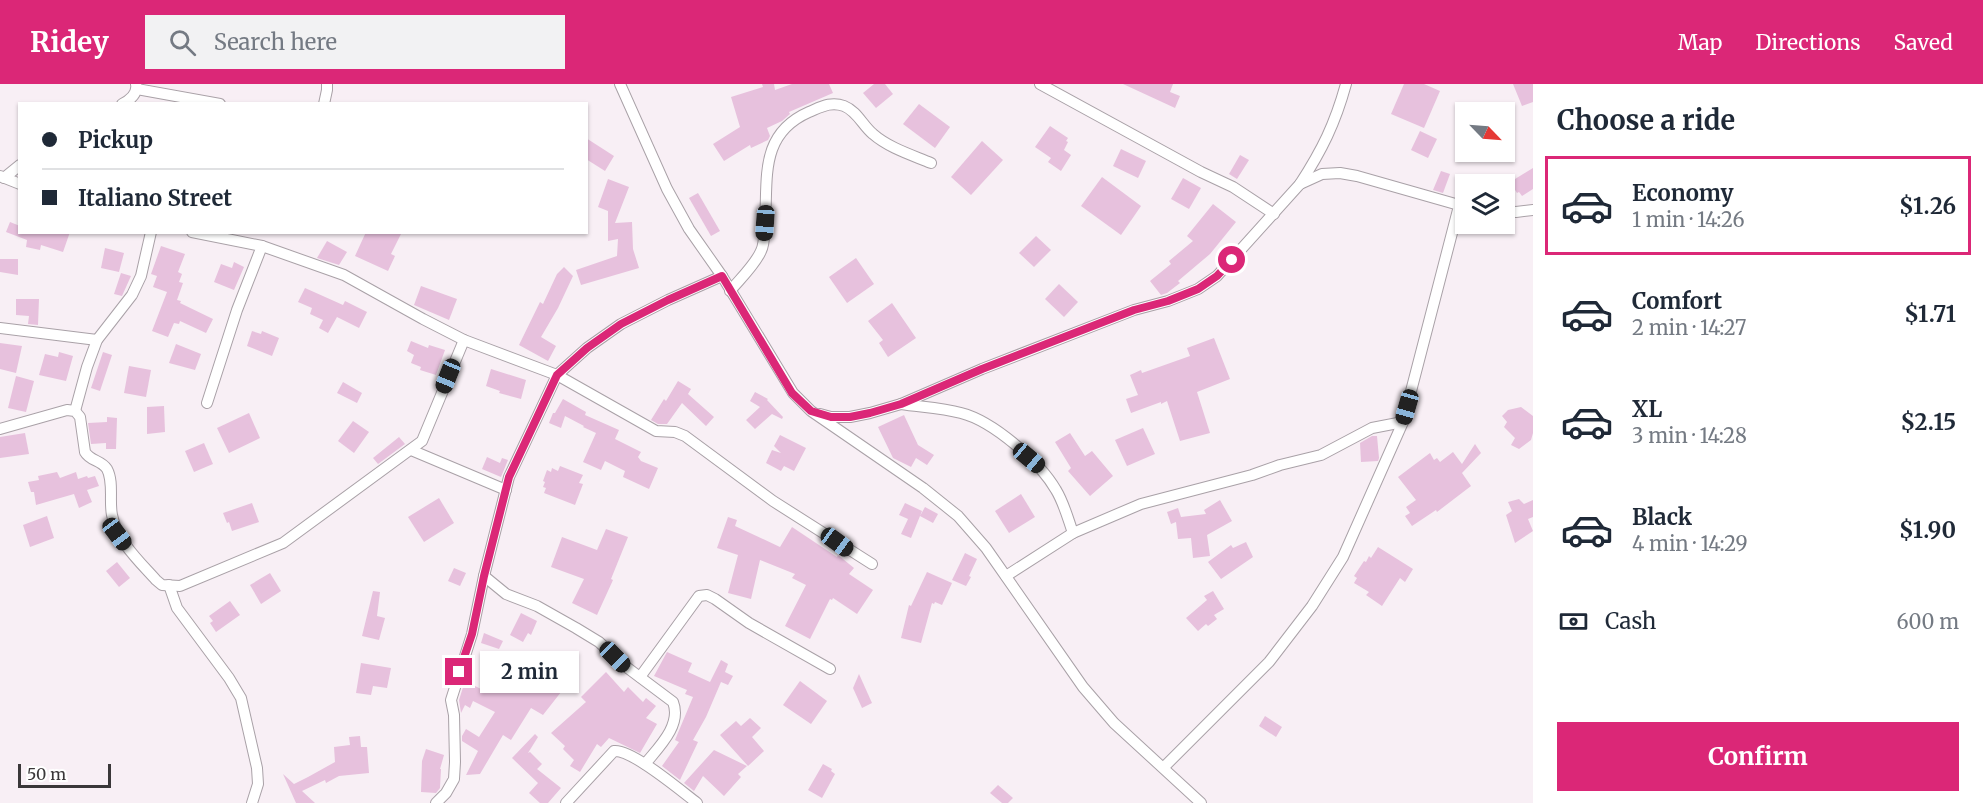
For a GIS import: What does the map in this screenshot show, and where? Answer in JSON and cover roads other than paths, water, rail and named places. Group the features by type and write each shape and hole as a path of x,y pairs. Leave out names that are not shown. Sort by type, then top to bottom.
{"street":[{"path":"324,102 327,84"},
{"path":"620,84 667,189 689,229 722,276 792,393 811,411 923,488 958,516 986,548 1083,687 1114,723 1201,803"},
{"path":"1040,84 1201,172 1233,187 1274,214"},
{"path":"811,411 831,417 850,417 901,404 982,369 1134,310 1168,301 1198,289 1217,276 1300,184 1322,150 1338,113 1346,84"},
{"path":"125,102 133,96 137,86 211,102"},
{"path":"730,291 761,251 765,219 766,169 772,147 783,129 797,118 830,103 843,105 851,110 872,134 884,142 931,163"},
{"path":"2,177 18,166"},
{"path":"1300,184 1323,174 1340,173 1404,188 1455,204"},
{"path":"2,177 18,183"},
{"path":"1515,212 1533,210"},
{"path":"1164,767 1269,662 1312,606 1343,557 1403,422 1455,232"},
{"path":"75,411 97,340 132,295 141,276 151,234"},
{"path":"208,234 262,246 344,275 464,340 557,375 656,431 675,432 684,436 773,501 872,564"},
{"path":"207,403 237,310 262,246"},
{"path":"436,803 446,793 454,778 454,715 451,700 472,634 509,477 557,375 587,348 621,324 722,276"},
{"path":"0,328 97,340"},
{"path":"0,429 67,410 75,411 81,417 85,452 88,457 101,462 107,470 111,482 112,517 117,534 162,585 185,584 274,548 422,441 464,340"},
{"path":"901,404 960,413 976,418 993,428 1042,468 1058,492 1073,533"},
{"path":"1006,576 1073,533 1141,504 1322,455 1372,428 1403,422"},
{"path":"411,450 506,490"},
{"path":"484,576 506,594 537,606 599,642 673,702 676,710 675,718 669,732 645,764"},
{"path":"169,585 177,608 229,678 241,698 258,784 252,803"},
{"path":"640,677 699,596 707,595 749,623 830,669"},
{"path":"566,803 614,751 626,752 697,803"},
{"path":"446,793 453,803"}]}
